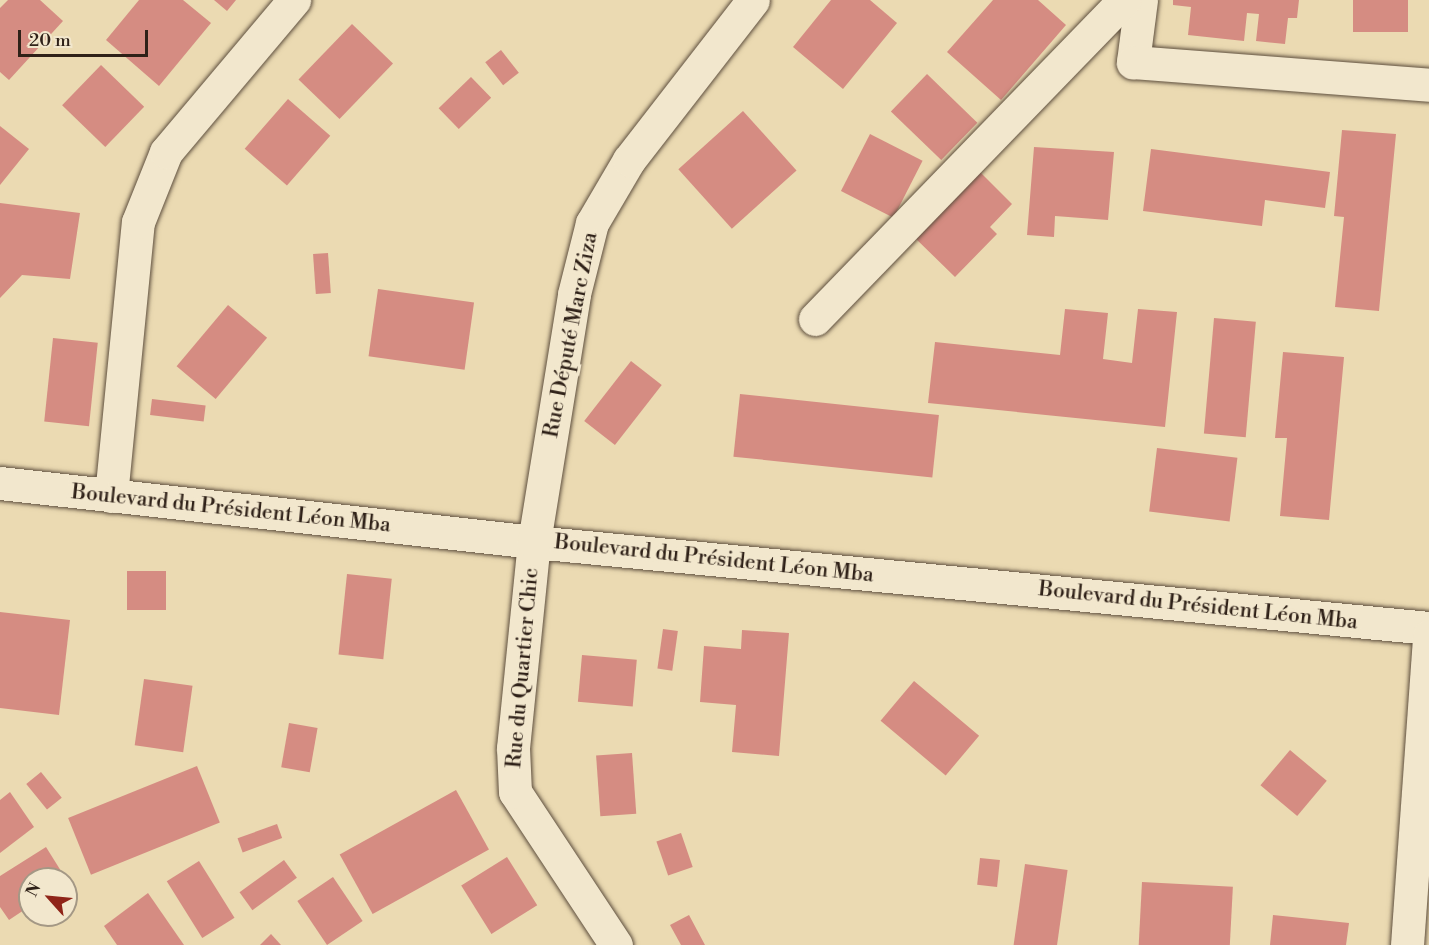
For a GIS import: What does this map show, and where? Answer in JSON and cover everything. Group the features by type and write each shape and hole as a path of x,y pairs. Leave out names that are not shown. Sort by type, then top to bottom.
{"street":[{"path":"111,496 138,222 166,152 294,0"},
{"name":"Rue Député Marc Ziza","path":"534,542 574,294 592,223 629,160 753,0"},
{"path":"815,319 1124,0"},
{"path":"1141,0 1133,62 1429,85"},
{"name":"Boulevard du Président Léon Mba","path":"0,483 534,542 1429,628"},
{"name":"Rue du Quartier Chic","path":"534,542 513,748 515,792 616,945"},
{"path":"1407,945 1429,636"}],"building":[{"path":"8,0 40,0 63,21 9,80 0,72 0,8"},
{"path":"139,0 183,0 211,23 159,86 106,40"},
{"path":"214,0 236,0 227,11"},
{"path":"831,0 870,0 897,23 843,89 793,47"},
{"path":"993,0 1038,0 1066,25 1001,100 947,52"},
{"path":"1173,0 1299,0 1297,18 1288,18 1285,44 1256,41 1259,14 1247,13 1244,41 1188,35 1191,7 1173,5"},
{"path":"1353,0 1408,0 1408,32 1353,32"},
{"path":"352,24 393,64 340,119 299,79"},
{"path":"501,50 519,73 503,85 485,62"},
{"path":"101,65 144,107 105,147 62,105"},
{"path":"927,74 977,123 941,160 891,111"},
{"path":"471,77 491,98 459,129 439,108"},
{"path":"288,99 330,136 287,186 245,149"},
{"path":"743,111 797,170 732,229 678,169"},
{"path":"0,126 29,149 0,185"},
{"path":"1342,130 1396,134 1379,311 1335,307 1344,217 1334,216"},
{"path":"870,134 923,161 894,218 841,191"},
{"path":"1034,147 1114,152 1108,220 1055,216 1054,237 1027,235"},
{"path":"1151,149 1330,172 1325,208 1265,200 1262,226 1143,211"},
{"path":"978,170 1012,204 990,227 997,234 955,277 913,236"},
{"path":"0,203 80,213 70,279 22,275 0,298"},
{"path":"328,253 331,293 316,294 313,254"},
{"path":"378,289 474,302 465,370 369,356"},
{"path":"228,305 267,338 216,399 177,366"},
{"path":"1065,309 1108,313 1103,359 1132,363 1138,309 1177,312 1165,427 928,403 935,342 1060,355"},
{"path":"1214,318 1256,322 1246,437 1204,434"},
{"path":"53,338 98,343 89,426 44,422"},
{"path":"1283,352 1344,357 1329,520 1280,516 1287,438 1275,438"},
{"path":"631,361 662,385 615,445 584,421"},
{"path":"740,394 939,415 932,478 733,457"},
{"path":"152,399 206,406 204,421 150,415"},
{"path":"1157,448 1237,458 1230,521 1149,512"},
{"path":"127,571 166,571 166,610 127,610"},
{"path":"347,574 392,579 383,659 339,655"},
{"path":"0,612 70,620 59,715 0,708"},
{"path":"663,629 678,631 672,671 657,669"},
{"path":"742,630 789,633 779,756 732,752 736,705 700,702 704,646 741,649"},
{"path":"582,655 637,660 633,707 578,702"},
{"path":"144,679 193,686 183,752 135,745"},
{"path":"914,681 979,736 946,775 881,721"},
{"path":"289,723 318,728 310,772 281,767"},
{"path":"1290,750 1327,781 1297,816 1260,785"},
{"path":"632,753 636,814 600,816 596,756"},
{"path":"197,766 220,823 91,875 68,818"},
{"path":"41,772 62,798 47,810 26,784"},
{"path":"456,790 489,849 373,914 340,854"},
{"path":"10,792 34,827 0,853 0,800"},
{"path":"277,824 282,838 243,852 238,838"},
{"path":"681,833 693,867 668,876 656,841"},
{"path":"46,847 58,867 18,867 18,914 9,920 0,907 0,876"},
{"path":"507,857 537,905 491,934 461,886"},
{"path":"980,858 1000,860 997,887 977,885"},
{"path":"284,860 297,878 252,910 240,892"},
{"path":"199,861 235,918 202,938 167,881"},
{"path":"1025,864 1068,870 1057,945 1014,945"},
{"path":"333,877 363,921 327,945 297,901"},
{"path":"1142,882 1233,887 1230,945 1139,945"},
{"path":"148,893 184,945 117,945 104,926"},
{"path":"689,915 705,945 681,945 670,925"},
{"path":"1273,915 1349,923 1346,945 1270,945"},
{"path":"271,934 281,945 260,945"}]}
